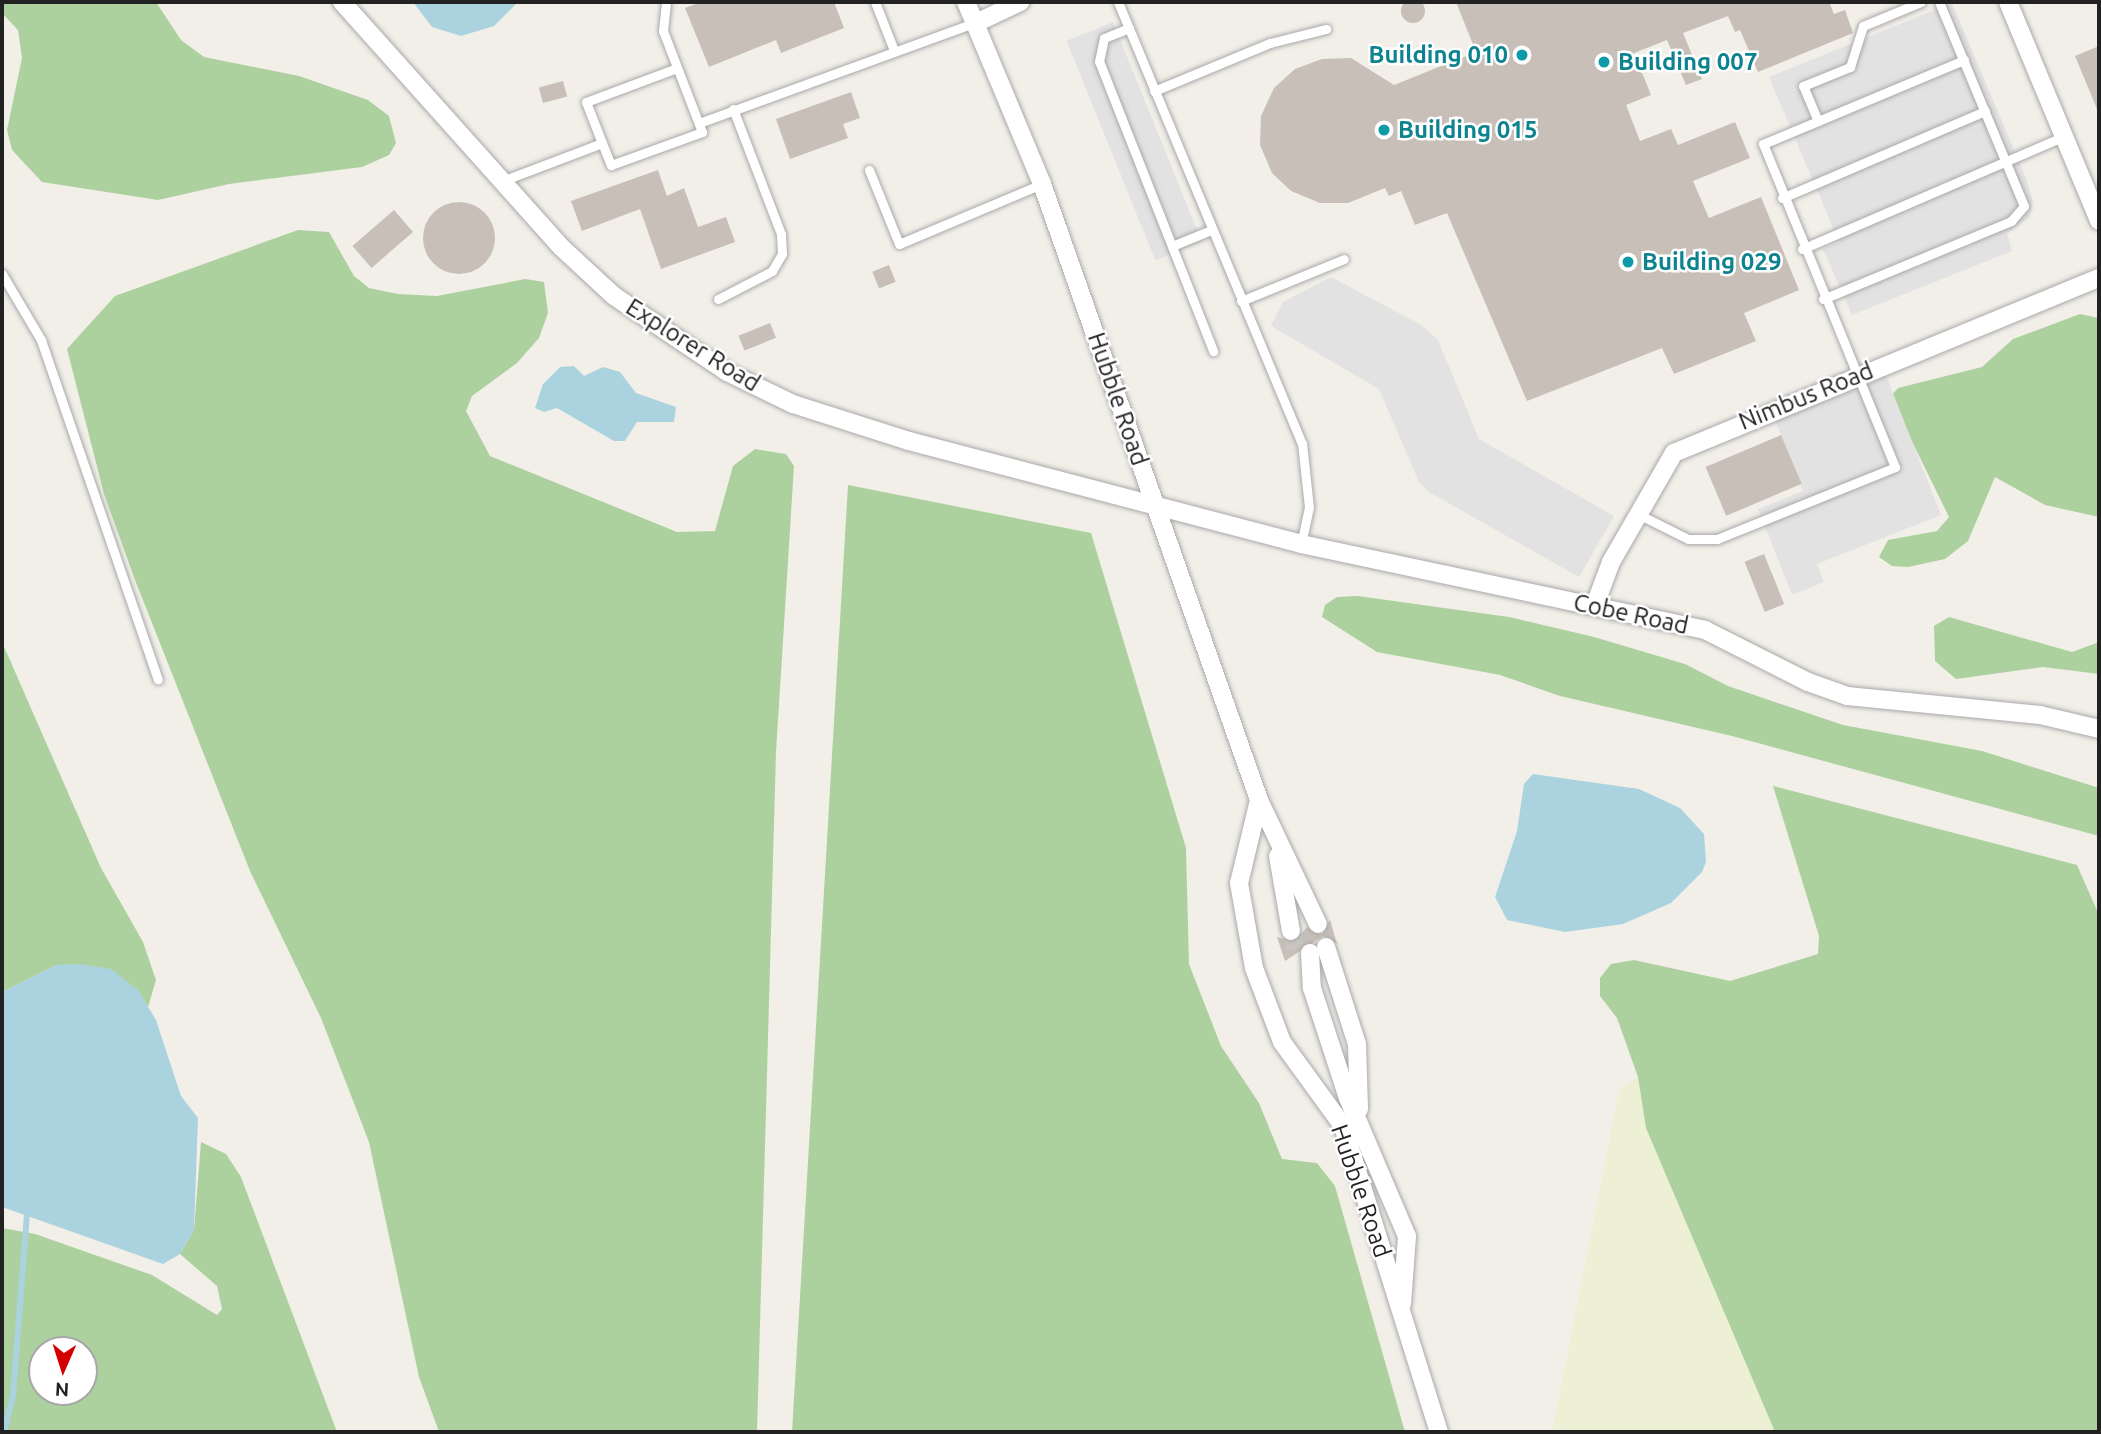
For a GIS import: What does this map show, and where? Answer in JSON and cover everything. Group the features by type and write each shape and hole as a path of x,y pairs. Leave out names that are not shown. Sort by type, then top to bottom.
{"street":[{"name":"Explorer Road","path":"342,2 500,181 614,296 727,372 841,421 1156,506"},
{"name":"Hubble Road","path":"966,2 978,22 1042,184 1277,847 1303,928 1280,877 1277,847"},
{"path":"978,22 1020,2"},
{"path":"2008,2 2099,221"},
{"name":"Nimbus Road","path":"1595,605 1611,562 1674,453 1855,376 2099,278"},
{"name":"Cobe Road","path":"1156,506 1301,544 1705,630 1808,682 1847,696 2040,715 2099,729"},
{"name":"Hubble Road","path":"1259,800 1239,883 1254,968 1282,1042 1343,1126 1439,1432"},
{"name":"Hubble Road","path":"1361,1126 1357,1044 1312,952 1312,988 1361,1126 1407,1236 1401,1311"}],"lane":[{"path":"666,2 663,31 702,132 611,165 586,102 677,68"},
{"path":"875,2 893,48"},
{"path":"1118,2 1302,443 1309,507 1301,544"},
{"path":"1818,121 1803,86 1850,66 1863,26 1921,2"},
{"path":"1823,299 2020,215 2024,197 1939,2"},
{"path":"699,123 893,48 978,22"},
{"path":"1129,29 1104,38 1098,61 1213,351"},
{"path":"1154,90 1270,43 1326,29"},
{"path":"1638,514 1688,539 1717,539 1895,467 1802,250 1763,144 1964,60"},
{"path":"718,299 772,271 782,254 781,234 733,109"},
{"path":"1782,198 1985,111"},
{"path":"1802,250 2064,136"},
{"path":"500,181 602,143"},
{"path":"869,170 899,244 1042,184"},
{"path":"1172,246 1211,230"},
{"path":"1241,301 1344,259"},
{"path":"2,274 41,340 158,679"}],"green space":[{"path":"2,2 156,2 181,40 204,57 299,76 368,100 389,116 396,143 389,155 362,167 229,184 158,200 42,182 12,150 7,130 22,58 18,30 2,13"},
{"path":"298,230 329,232 354,276 369,288 398,294 437,296 525,279 544,282 548,313 539,338 517,363 472,396 466,411 490,456 677,532 715,531 733,466 755,449 786,454 794,466 776,752 757,1432 439,1432 419,1377 369,1142 321,1018 250,871 135,580 104,494 67,349 115,296"},
{"path":"2080,314 2099,318 2099,517 2045,505 1995,477 1968,541 1945,559 1908,567 1892,566 1879,557 1888,540 1937,531 1949,517 1892,395 1898,388 1982,367 2013,339"},
{"path":"848,485 1091,533 1186,848 1189,964 1221,1046 1259,1103 1282,1159 1317,1163 1335,1186 1405,1432 792,1432"},
{"path":"1358,596 1509,617 1594,637 1685,664 1728,686 1843,725 1982,751 2099,788 2099,836 1732,736 1560,696 1500,675 1377,652 1322,617 1325,605 1337,597"},
{"path":"1949,617 2072,652 2099,642 2099,674 2043,667 1956,679 1935,661 1934,626"},
{"path":"2,642 101,868 143,942 156,980 148,1007 138,990 57,965 2,992"},
{"path":"1773,786 2077,865 2099,915 2099,1432 1775,1432 1646,1128 1638,1077 1617,1018 1600,996 1600,978 1611,964 1634,960 1730,981 1818,954 1819,936"},
{"path":"1638,1077 1646,1128 1775,1432 1552,1432 1619,1090"},
{"path":"201,1142 226,1154 241,1177 337,1432 2,1432 2,1228 35,1234 152,1275 217,1315 222,1309 217,1286 180,1254 194,1230"}],"shaded area":[{"path":"1952,3 2026,178 2033,201 2030,217 2007,233 2012,251 1852,315 1823,249 1839,242 1769,77"},
{"path":"1113,22 1202,242 1155,260 1067,41"},
{"path":"1331,277 1421,325 1438,340 1479,439 1614,516 1579,577 1429,492 1419,482 1379,389 1271,326 1283,302"},
{"path":"1885,373 1941,515 1817,564 1824,582 1792,595 1758,509 1803,491 1774,417"}],"water":[{"path":"413,2 518,2 494,26 461,36 432,27"},
{"path":"574,366 584,376 603,367 620,372 636,393 676,407 674,422 637,422 625,441 614,441 557,408 544,412 535,408 543,384 560,367"},
{"path":"1533,774 1639,789 1680,808 1704,834 1706,862 1702,872 1671,903 1623,924 1565,932 1507,920 1495,897 1517,831 1524,784"},
{"path":"80,964 111,969 138,990 156,1020 181,1096 198,1118 194,1230 180,1254 163,1264 2,1207 2,992 57,965"}],"building":[{"path":"1413,-1 1424,6 1425,11 1418,22 1413,23 1402,16 1401,11 1408,0"},
{"path":"702,2 834,2 844,28 781,53 776,40 709,67 685,8"},
{"path":"1456,2 1829,2 1834,14 1845,10 1853,33 1758,72 1740,30 1735,32 1728,16 1683,33 1702,79 1686,85 1667,40 1634,53 1651,95 1626,105 1640,141 1671,129 1678,145 1735,122 1750,158 1693,181 1709,218 1761,197 1799,290 1744,313 1756,341 1674,374 1662,348 1527,401 1447,213 1415,225 1401,191 1389,196 1385,188 1348,203 1320,203 1291,191 1272,173 1260,145 1261,116 1274,88 1295,69 1322,59 1351,58 1394,85 1476,52"},
{"path":"2099,46 2099,114 2075,56"},
{"path":"563,81 567,96 543,103 539,87"},
{"path":"851,92 860,118 843,124 848,138 790,159 776,119"},
{"path":"658,170 667,196 684,188 698,227 726,217 735,242 661,269 640,209 582,231 571,201"},
{"path":"459,202 473,205 485,212 492,224 495,238 492,252 485,264 473,271 459,274 445,271 433,264 426,252 423,238 426,224 433,212 445,205"},
{"path":"394,210 413,232 372,268 352,246"},
{"path":"889,265 896,282 879,288 872,272"},
{"path":"770,323 776,338 744,351 738,336"},
{"path":"1781,435 1802,484 1726,516 1706,467"},
{"path":"1764,554 1784,604 1765,612 1745,562"},
{"path":"1330,920 1337,944 1323,936 1285,961 1277,937 1294,942 1307,927 1322,934"}],"waterway":[{"path":"4,1432 13,1396 27,1213"}],"tunnel":[{"path":"1291,931 1298,955"}],"place":[{"name":"Building 010","path":"1522,55"},
{"name":"Building 007","path":"1604,62"},
{"name":"Building 015","path":"1384,130"},
{"name":"Building 029","path":"1628,262"}]}
